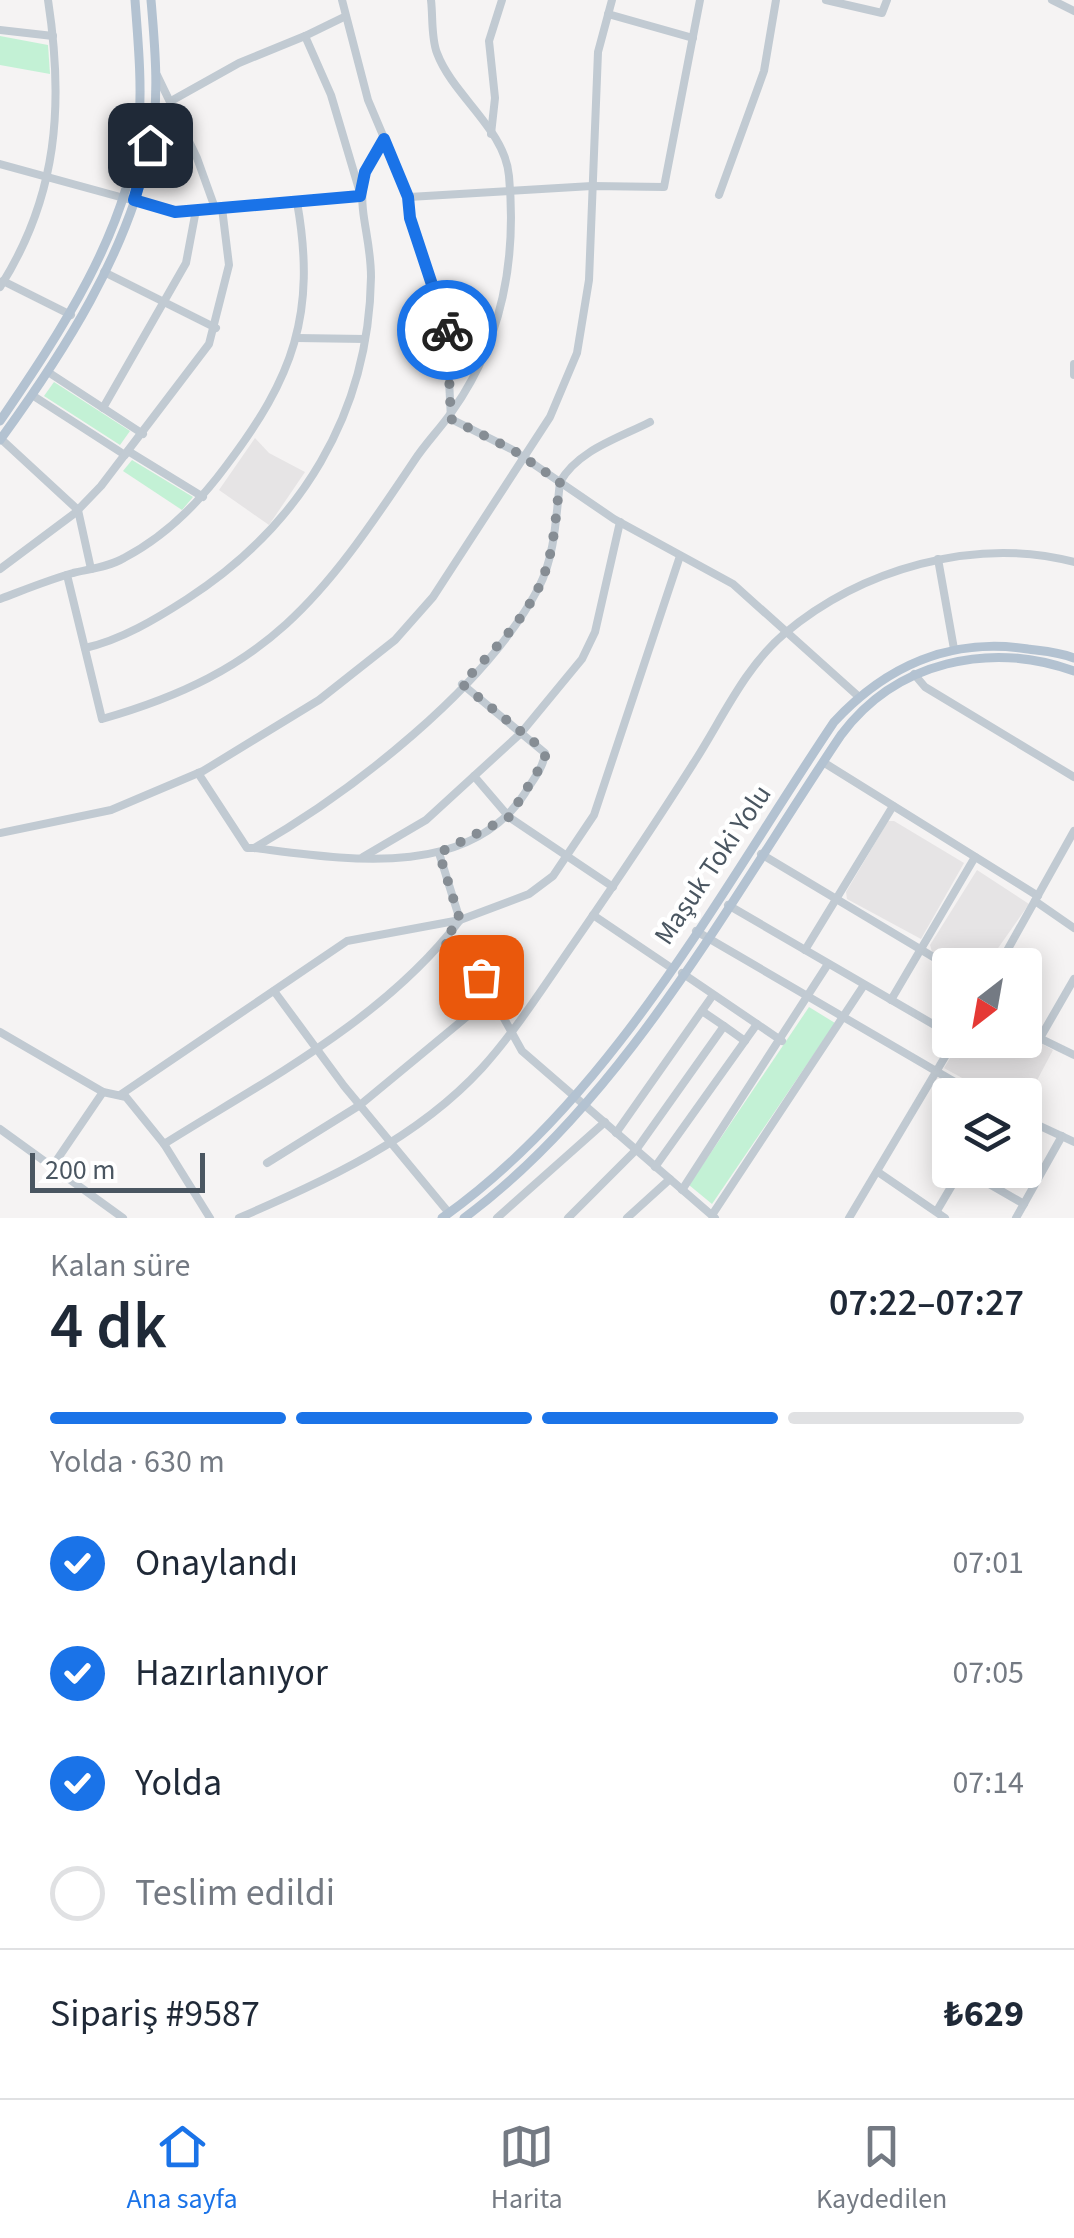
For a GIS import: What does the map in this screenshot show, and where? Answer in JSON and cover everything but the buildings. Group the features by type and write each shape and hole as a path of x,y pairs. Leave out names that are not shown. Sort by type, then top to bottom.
{"main road":[{"path":"0,421 70,315 122,197 139,128 141,78 134,0"},
{"path":"1,440 48,372 104,272 134,200 150,145 154,70 151,0"},
{"name":"Maşuk Toki Yolu","path":"445,1215 581,1100 834,722 858,696 895,671 954,649 1010,646 1074,658"},
{"path":"464,1218 535,1159 682,973 822,762 865,708 914,674 982,656 1046,661 1074,671"}],"street":[{"path":"48,0 58,110 48,179 1,282 70,315"},
{"path":"342,0 344,17 384,139 408,197 410,218 446,320 451,360 450,416 454,422 524,457 620,522 733,584 784,634 858,696"},
{"path":"67,575 102,719 150,705 241,660 274,638 321,591 432,434 450,416 476,373 506,298 512,263 510,190 504,154 436,52 431,0"},
{"path":"491,134 496,98 489,40 502,0"},
{"path":"0,833 112,810 198,773 320,700 395,640 433,596 550,417 577,354 589,280 598,52 612,0"},
{"path":"408,197 592,186 664,188 700,0"},
{"path":"719,195 764,71 776,0"},
{"path":"826,0 882,12 887,0"},
{"path":"1052,0 1074,12"},
{"path":"608,14 693,38"},
{"path":"171,101 239,63 344,17"},
{"path":"0,30 53,36"},
{"path":"85,648 156,619 224,575 268,538 328,455 365,339 371,274 360,196 331,94 305,36"},
{"path":"0,568 78,510 189,374 216,328 229,265 219,208 154,70"},
{"path":"360,196 365,172 384,139"},
{"path":"0,164 175,212 360,196"},
{"path":"0,599 119,561 151,543 202,498 280,390 297,338 303,236 296,202"},
{"path":"103,408 168,302 186,264 196,210"},
{"path":"104,272 216,328"},
{"path":"297,338 365,339"},
{"path":"1074,364 1074,375"},
{"path":"48,372 143,434"},
{"path":"32,395 202,498"},
{"path":"254,848 391,754 462,684 511,631 539,586 547,567 560,482 574,462 650,422"},
{"path":"1,440 78,510 91,568"},
{"path":"361,858 426,820 521,733 590,644 620,522"},
{"path":"239,1218 339,1174 392,1142 463,1087 510,1033 613,887 750,674 784,634 849,593 938,559 997,553 1074,562"},
{"path":"2,1037 102,1092 120,1094 347,941 460,920 528,894 569,858 594,815 680,556"},
{"path":"938,559 954,649"},
{"path":"914,674 924,687 1074,777"},
{"path":"198,773 246,848 393,860 439,853 509,817 546,758 462,684"},
{"path":"822,762 975,857 1074,928"},
{"path":"474,776 509,817 613,887"},
{"path":"805,950 894,806"},
{"path":"1008,948 1074,832"},
{"path":"439,853 460,920"},
{"path":"761,854 932,957"},
{"path":"891,1000 975,857"},
{"path":"728,906 932,1025"},
{"path":"593,915 670,968"},
{"path":"164,1144 318,1048 386,995 460,920"},
{"path":"696,930 807,1000 947,1078"},
{"path":"443,941 481,977 522,1051 713,1217 864,985"},
{"path":"682,1190 782,1041 828,964"},
{"path":"682,973 782,1041"},
{"path":"1042,1035 1074,980"},
{"path":"274,990 445,1215"},
{"path":"267,1163 360,1105 493,995"},
{"path":"616,1133 713,996"},
{"path":"702,1011 745,1040"},
{"path":"655,1166 756,1024"},
{"path":"568,1218 636,1150 724,1026"},
{"path":"1042,1039 1074,1055"},
{"path":"849,1218 943,1058"},
{"path":"52,1167 102,1092"},
{"path":"120,1094 164,1144 210,1218"},
{"path":"497,1218 605,1122"},
{"path":"1042,1127 1074,1142"},
{"path":"0,1130 124,1218"},
{"path":"1016,1218 1062,1136"},
{"path":"878,1172 938,1209 945,1218"},
{"path":"627,1218 670,1179"},
{"path":"938,1209 951,1188"},
{"path":"995,1188 1024,1204"}],"shaded area":[{"path":"255,438 269,453 305,472 269,525 219,490"},
{"path":"888,821 964,863 921,939 847,899 846,892"},
{"path":"977,870 1029,904 998,948 932,948 932,952 930,945"},
{"path":"1042,1044 1053,1050 1038,1078 962,1078 944,1068 950,1058 1042,1058"}],"green space":[{"path":"0,36 48,45 50,74 0,65"},
{"path":"54,382 130,431 120,445 44,396"},
{"path":"132,460 193,497 182,510 123,471"},
{"path":"809,1007 835,1023 712,1204 689,1185"}],"way so far":[{"path":"447,330 451,419 513,450 560,482 547,567 539,586 511,631 462,684 540,747 546,758 509,817 439,853 460,920 443,941 481,977"}],"route":[{"path":"150,145 134,200 175,212 360,196 372,155 384,139 408,197 410,218 447,330"}]}
